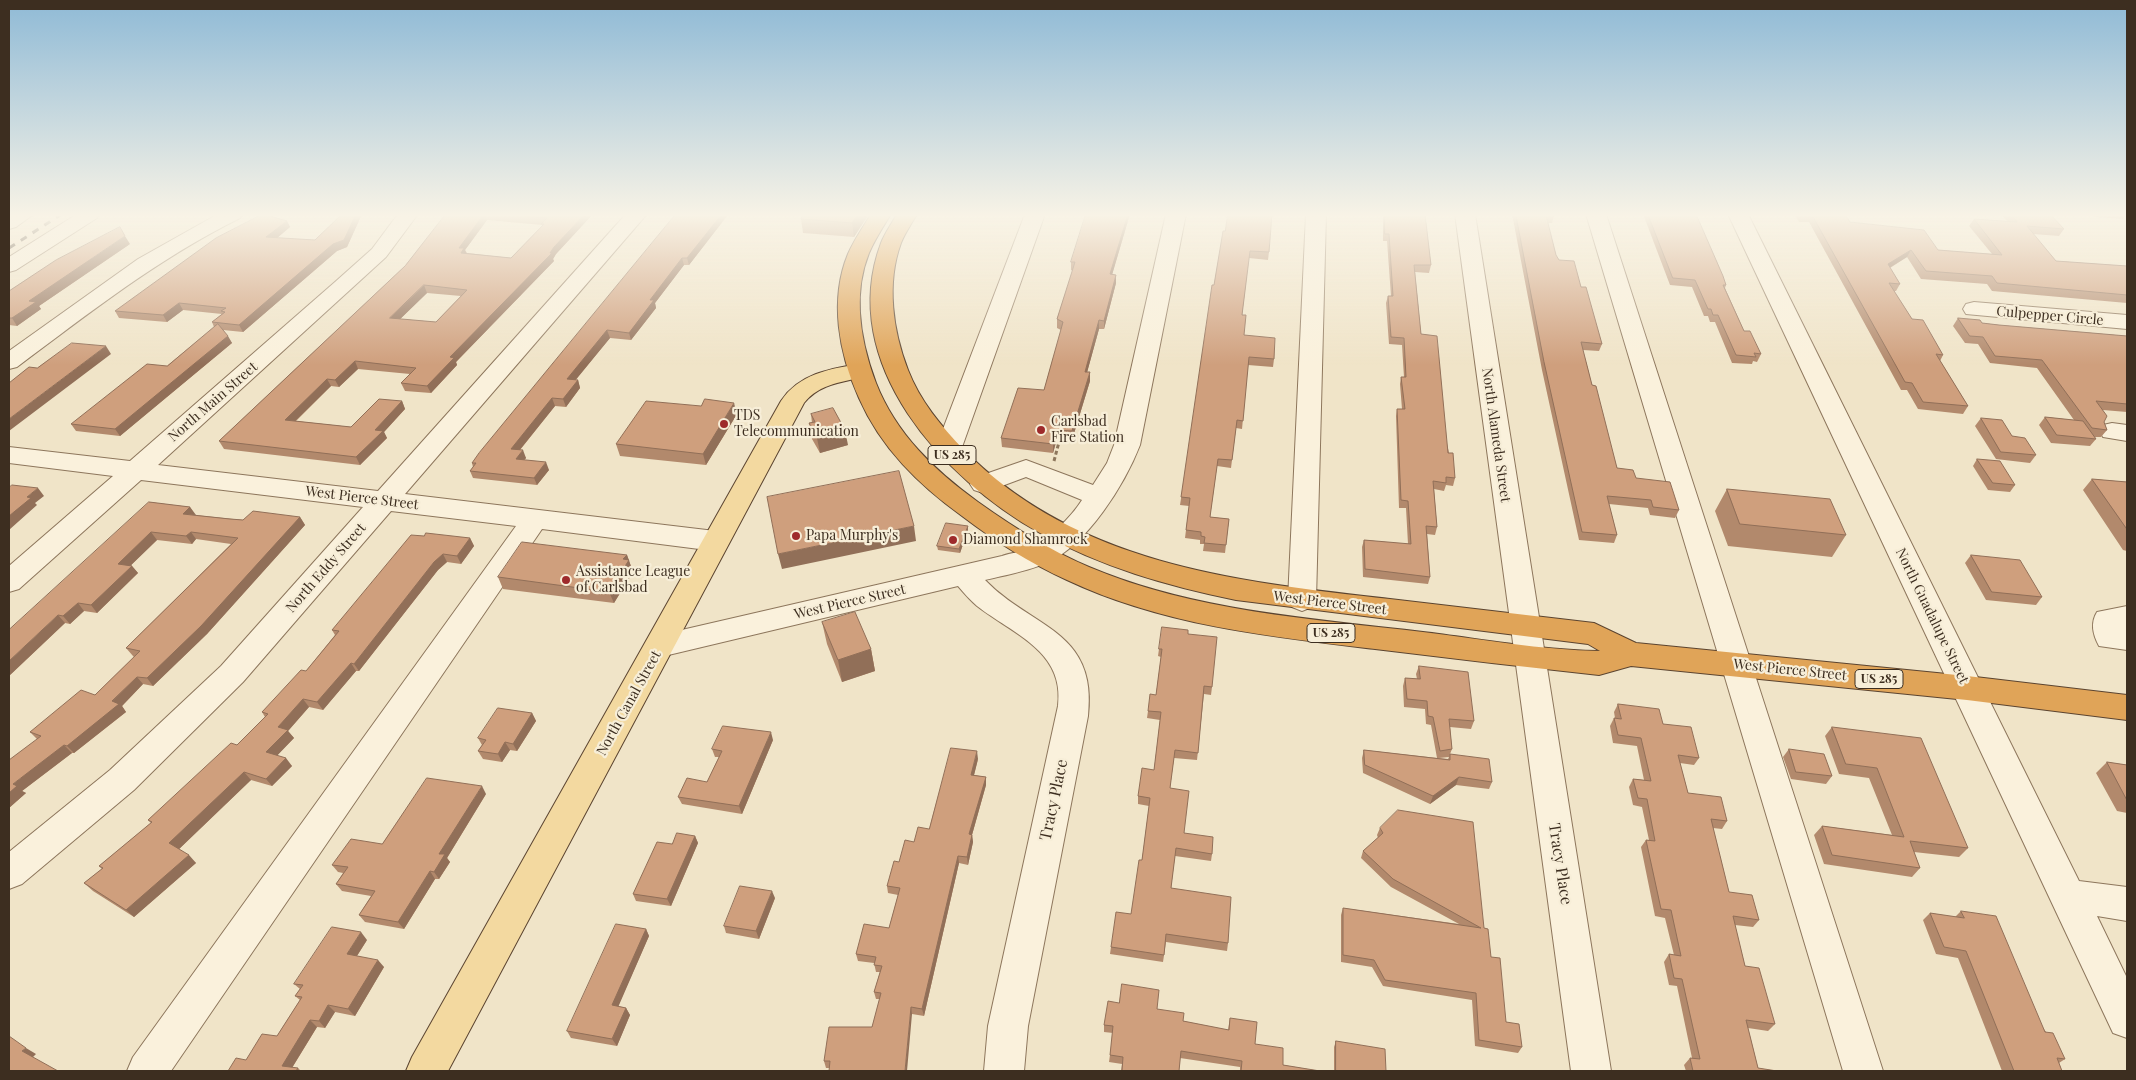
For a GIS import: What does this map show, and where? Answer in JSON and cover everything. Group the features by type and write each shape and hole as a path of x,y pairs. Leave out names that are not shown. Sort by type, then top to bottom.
{"highway":[{"name":"US 285","path":"856,264 851,283 849,334 859,370 878,413 912,461 961,503 1039,555"},
{"name":"US 285","path":"886,264 883,312 886,333 901,383 930,430 983,484 1010,502 1068,534"},
{"path":"859,370 868,366 875,358 886,333"},
{"name":"West Pierce Street","path":"1068,534 1136,563 1186,579 1235,590 1302,600 1526,641 1599,663 1631,654 1967,688 2127,708"},
{"name":"West Pierce Street","path":"1039,555 1079,574 1125,590 1229,618 1300,629 1526,641"}],"main road":[{"name":"North Canal Street","path":"426,1071 660,646 715,541 799,391 811,383 859,370"}],"street":[{"path":"9,362 143,264"},
{"name":"North Main Street","path":"9,582 368,264"},
{"name":"North Eddy Street","path":"9,873 122,780 205,702 593,264"},
{"path":"948,450 972,409 1018,264"},
{"path":"1068,534 1084,519 1099,497 1120,463 1127,444 1165,264"},
{"path":"1302,600 1314,264"},
{"name":"North Alameda Street","path":"1472,264 1526,641"},
{"path":"1611,264 1738,665 1863,1071"},
{"name":"North Guadalupe Street","path":"1762,264 2127,1019"},
{"name":"Culpepper Circle","path":"1974,309 2127,322"},
{"name":"West Pierce Street","path":"9,455 715,541"},
{"path":"983,484 1036,462 1099,497"},
{"path":"147,1071 535,519"},
{"name":"West Pierce Street","path":"660,646 964,575 1039,555 1068,534"},
{"name":"Tracy Place","path":"964,575 987,599 1025,622 1054,648 1072,676 1074,690 1072,716 1008,1026 1004,1071"},
{"name":"Tracy Place","path":"1526,641 1591,1071"},
{"path":"2068,896 2127,904"}],"path":[{"path":"1036,462 1059,442"}],"building":[{"path":"49,264 83,264 29,301 36,302 12,318 9,318 9,291"},
{"path":"179,264 309,264 239,325 212,322 225,312 221,311 226,308 179,303 163,315 115,311"},
{"path":"406,264 541,264 450,357 454,358 427,386 401,383 416,368 355,361 335,380 327,379 285,420 351,427 379,399 402,401 375,430 383,431 356,457 219,441","holes":["424,285 467,290 436,322 390,318"]},
{"path":"634,264 677,264 650,300 654,300 629,333 607,330 567,379 578,380 563,399 552,398 511,449 523,450 516,459 546,462 534,478 470,471 476,463 472,463"},
{"path":"1074,264 1113,264 1110,274 1116,275 1104,321 1099,320 1085,372 1090,372 1072,431 1057,430 1053,444 1001,438 1018,388 1044,390 1063,322 1057,319"},
{"path":"1217,264 1248,264 1242,315 1246,315 1244,335 1275,338 1274,359 1249,357 1243,421 1237,420 1232,460 1218,459 1210,517 1229,519 1226,545 1204,543 1205,537 1201,536 1201,532 1186,530 1190,498 1181,497 1212,285 1214,285"},
{"path":"1391,264 1431,264 1414,265 1421,334 1437,336 1448,453 1453,453 1455,478 1446,477 1446,483 1433,481 1437,527 1426,526 1430,577 1365,569 1364,540 1411,544 1408,501 1401,500 1397,409 1405,409 1401,377 1406,377 1404,338 1391,337 1388,296 1393,296"},
{"path":"1526,264 1575,264 1581,287 1586,287 1602,344 1581,342 1592,385 1596,386 1617,468 1633,470 1636,478 1670,482 1679,510 1653,507 1651,500 1607,496 1617,535 1582,532 1544,362"},
{"path":"1668,264 1718,264 1726,285 1723,285 1744,331 1750,331 1761,354 1754,353 1756,357 1736,355 1718,315 1713,315 1711,309 1708,309 1695,280 1673,278"},
{"path":"1840,264 1888,264 1900,284 1889,283 1912,319 1923,320 1943,355 1936,354 1968,406 1923,402 1912,383 1905,382"},
{"path":"1921,264 2127,266 2127,295 1997,283 1992,276 1926,271"},
{"path":"1958,318 1980,320 1982,323 1999,325 2127,336 2127,404 2096,401 2107,416 2104,422 2107,430 2092,428 2042,360 1995,356 1983,337 1970,336"},
{"path":"218,324 228,336 115,429 71,424 147,364 167,366"},
{"path":"72,343 106,346 9,419 9,383 29,367 37,368"},
{"path":"705,399 734,403 703,454 616,444 646,401 701,406"},
{"path":"833,408 845,430 817,438 809,423 815,422 811,414"},
{"path":"2045,417 2083,421 2096,439 2057,435"},
{"path":"1981,418 2002,420 2012,436 2025,438 2036,455 2001,452"},
{"path":"1977,459 2000,461 2015,485 1993,483"},
{"path":"899,471 914,526 778,554 767,497"},
{"path":"2092,479 2127,482 2127,529"},
{"path":"12,485 38,488 27,497 31,498 9,516 9,488"},
{"path":"1727,489 1830,499 1846,535 1740,524"},
{"path":"149,502 190,507 183,514 230,519 243,520 253,511 300,517 201,626 147,678 137,677 112,701 119,704 67,746 64,745 13,784 17,786 9,793 9,760 41,736 30,732 81,690 95,695 140,651 126,648 238,538 191,532 186,536 151,532 118,564 132,566 91,605 78,603 63,616 58,615 9,661 9,630"},
{"name":"Diamond Shamrock","path":"946,523 968,526 959,549 937,546"},
{"path":"426,533 470,538 457,556 443,554 434,562 354,664 351,663 317,702 303,699 278,727 288,730 266,752 286,758 266,779 244,772 169,843 189,855 126,910 84,883 103,868 99,866 152,822 148,820 231,743 237,745 268,714 262,712 301,670 306,671 339,631 332,630 411,535 424,536"},
{"name":"Assistance League of Carlsbad","path":"522,542 627,555 623,559 629,560 609,592 498,577"},
{"path":"1971,555 2020,560 2042,597 1992,592"},
{"path":"855,612 871,649 838,660 822,622"},
{"path":"1162,627 1188,630 1188,634 1217,637 1212,687 1204,686 1198,753 1175,750 1170,788 1189,791 1184,833 1213,837 1212,854 1176,848 1171,888 1231,897 1228,943 1166,934 1164,955 1111,947 1116,912 1131,914 1139,860 1142,860 1150,798 1138,796 1142,768 1154,770 1161,712 1148,711 1150,694 1156,695 1162,649 1159,649"},
{"path":"1419,666 1468,672 1474,721 1449,719 1452,749 1440,751 1433,717 1428,716 1427,701 1407,699 1405,678 1420,679"},
{"path":"1618,704 1659,709 1663,724 1691,727 1699,758 1678,755 1688,793 1721,797 1727,821 1711,819 1729,892 1752,895 1759,920 1733,916 1745,966 1759,968 1775,1024 1746,1020 1758,1068 1777,1071 1693,1071 1690,1058 1700,1059 1682,979 1674,978 1669,954 1681,956 1671,910 1661,909 1646,840 1655,841 1647,799 1638,798 1633,779 1651,781 1641,738 1618,735 1614,718 1621,719"},
{"path":"498,708 532,713 513,744 505,742 498,754 478,751 486,740 478,738"},
{"path":"723,726 771,732 739,806 678,797 687,778 707,782 722,751 712,749"},
{"path":"1832,727 1921,738 1968,848 1910,841 1920,868 1832,855 1822,826 1904,837 1877,768 1846,764"},
{"path":"951,748 977,751 971,775 986,777 969,834 972,835 967,857 958,856 922,1009 911,1007 905,1071 829,1071 830,1061 824,1061 829,1027 872,1027 881,993 874,992 882,966 874,965 876,957 856,954 864,924 889,928 900,888 887,886 894,861 899,862 905,840 914,842 918,827 929,829"},
{"path":"1789,749 1824,754 1832,776 1796,772"},
{"path":"1364,750 1450,760 1450,754 1489,759 1492,782 1459,777 1433,796 1365,765"},
{"path":"2107,762 2127,765 2127,800"},
{"path":"427,778 482,786 439,854 445,854 434,872 430,871 398,922 359,915 375,891 336,884 348,867 332,865 351,839 382,844"},
{"path":"1398,810 1473,822 1484,928 1488,929 1491,957 1500,958 1506,1022 1519,1024 1522,1047 1479,1040 1476,993 1385,980 1374,960 1343,955 1343,908 1481,928 1393,879 1363,851 1383,833 1380,828"},
{"path":"677,833 695,836 667,899 633,894 657,842 672,844"},
{"path":"740,886 772,891 756,931 724,926"},
{"path":"1961,911 1996,916 2045,1032 2053,1033 2065,1059 2057,1058 2062,1071 2014,1071 1966,951 1944,947 1930,913 1964,918"},
{"path":"616,924 646,929 612,1005 626,1008 612,1039 567,1031"},
{"path":"332,927 361,932 347,954 378,960 348,1009 328,1005 319,1021 310,1020 282,1066 298,1068 296,1071 228,1071 236,1058 246,1060 262,1034 277,1036 302,997 295,996 303,985 294,984"},
{"path":"1122,984 1159,990 1157,1009 1184,1013 1183,1021 1229,1030 1230,1018 1257,1022 1255,1044 1283,1048 1283,1065 1320,1071 1241,1071 1242,1061 1181,1051 1179,1071 1122,1071 1123,1057 1110,1055 1113,1026 1104,1025 1108,1001 1119,1003"},
{"path":"9,1036 26,1048 22,1051 58,1071 9,1071"},
{"path":"1336,1041 1385,1049 1386,1071 1336,1071"}],"place":[{"name":"TDS Telecommunication","path":"724,424"},
{"name":"Carlsbad Fire Station","path":"1041,430"},
{"name":"Papa Murphy's","path":"796,536"},
{"name":"Diamond Shamrock","path":"953,540"},
{"name":"Assistance League of Carlsbad","path":"566,580"}]}
